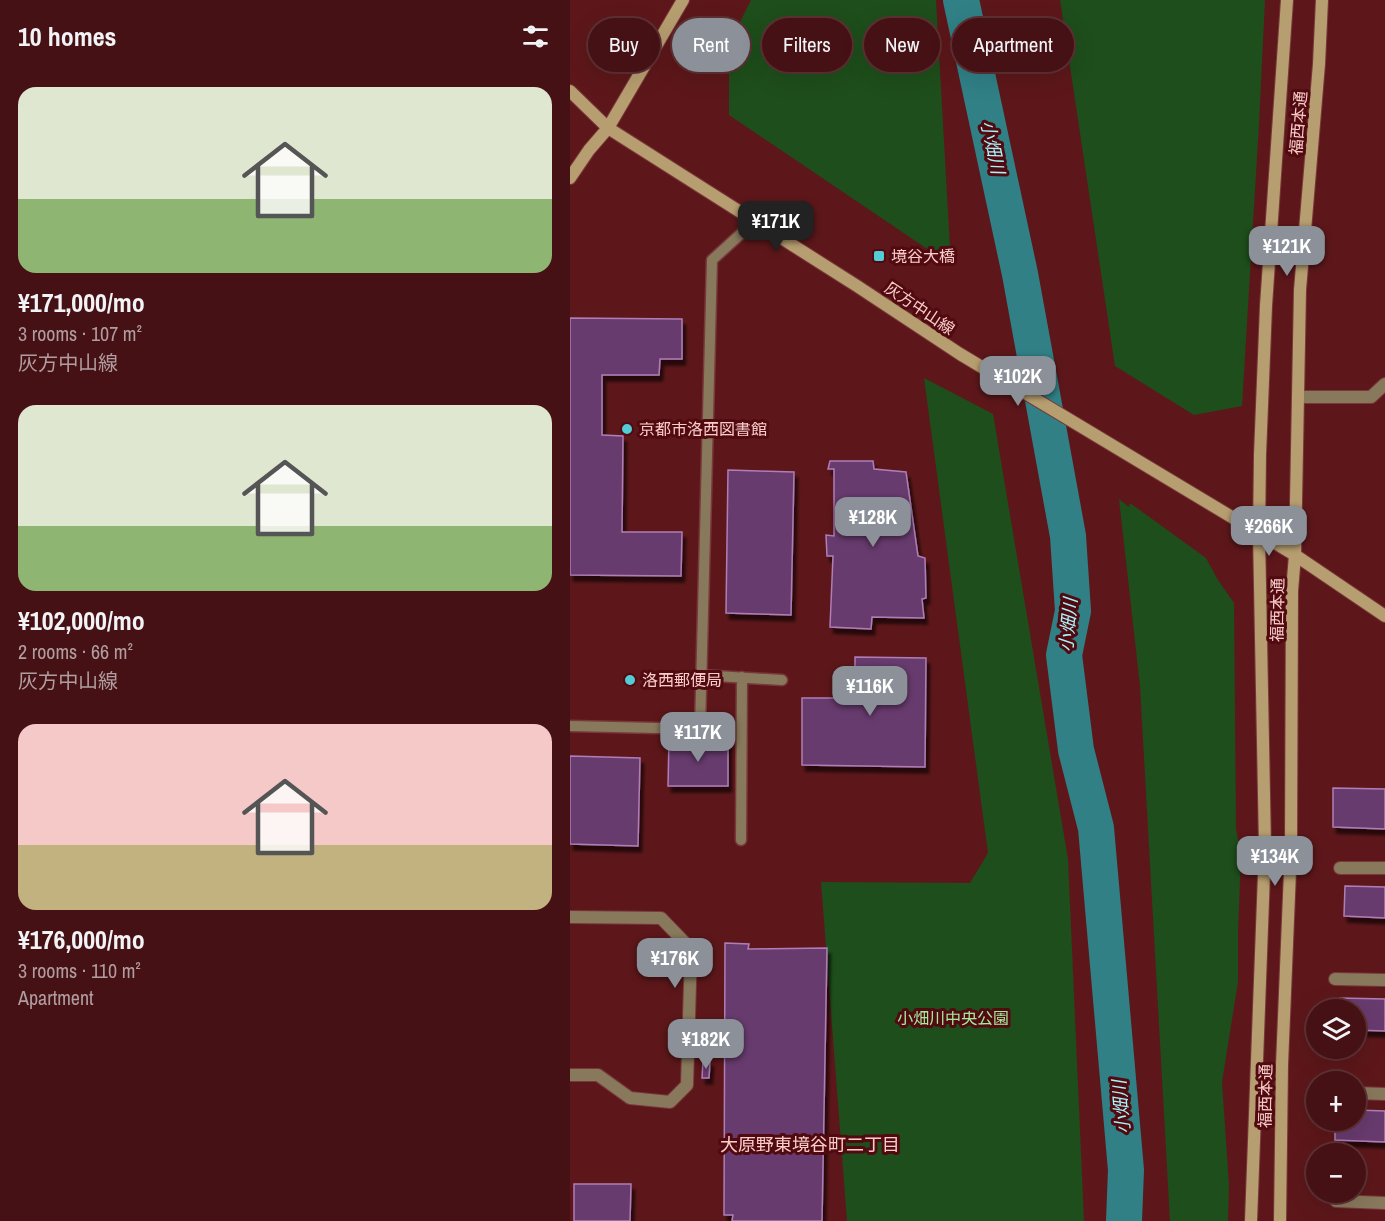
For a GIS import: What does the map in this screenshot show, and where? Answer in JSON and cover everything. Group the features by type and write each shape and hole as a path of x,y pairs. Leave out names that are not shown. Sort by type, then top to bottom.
{"main road":[{"path":"570,178 608,128 683,0"},
{"name":"福西本通","path":"1251,1221 1264,847 1259,534 1266,306 1287,0"},
{"name":"福西本通","path":"1280,1221 1282,1065 1291,847 1292,591 1295,555 1300,290 1319,64 1322,0"},
{"name":"灰方中山線","path":"570,91 608,128 960,354 1295,555 1385,616"}],"street":[{"path":"1298,397 1371,397 1385,384"},
{"path":"1340,868 1385,868"},
{"path":"570,916 661,918 690,949 687,1085 670,1102 630,1098 598,1076 570,1075"},
{"path":"1335,979 1385,980"},
{"path":"1366,1093 1385,1094"},
{"path":"1366,1202 1385,1203"}],"lane":[{"path":"570,726 700,729 712,260 755,221"},
{"path":"701,675 782,680"},
{"path":"741,840 742,677"}],"green space":[{"path":"751,0 936,0 937,18 864,18 864,72 940,71 951,265 729,115 729,72 750,72 750,18 742,18"},
{"path":"1060,0 1265,0 1242,406 1194,415 1115,366 1071,72 1074,72 1074,18 1063,18"},
{"name":"小畑川中央公園","path":"924,378 993,414 1068,859 1084,1221 847,1221 821,882 970,883 988,853"},
{"path":"1119,499 1129,507 1130,503 1206,558 1234,603 1236,829 1241,855 1238,982 1222,1082 1229,1185 1228,1221 1170,1221 1140,686"}],"building":[{"path":"570,318 682,319 682,359 660,359 659,375 602,375 602,435 623,436 622,532 682,532 681,576 570,575"},
{"path":"830,461 873,461 874,469 906,472 918,556 925,558 926,598 922,599 924,618 872,617 871,629 830,627 833,556 827,556 826,535 834,536 834,469 828,469"},
{"path":"728,470 794,472 791,615 726,613"},
{"path":"855,657 926,658 925,767 802,765 802,698 834,698 834,678 855,678"},
{"path":"669,739 728,740 728,786 668,786"},
{"path":"570,756 640,758 638,846 570,844"},
{"path":"1333,788 1385,789 1385,829 1333,827"},
{"path":"1345,886 1385,887 1385,918 1344,916"},
{"path":"725,943 749,944 748,949 827,948 822,1221 732,1221 733,1215 724,1215"},
{"path":"1340,998 1385,999 1385,1031 1366,1030 1366,999"},
{"path":"703,1061 710,1061 709,1078 702,1078"},
{"path":"1366,1110 1385,1111 1385,1142 1335,1140 1335,1131 1366,1131"},
{"path":"574,1184 631,1184 630,1221 574,1221"}],"waterway":[{"name":"小畑川","path":"961,0 1020,274 1068,536 1073,611 1064,655 1076,750 1096,828 1126,1170 1124,1221"}],"place":[{"name":"境谷大橋","path":"879,256"},
{"name":"京都市洛西図書館","path":"627,429"},
{"name":"洛西郵便局","path":"630,680"}],"district":[{"name":"大原野東境谷町二丁目","path":"810,1144"}]}
